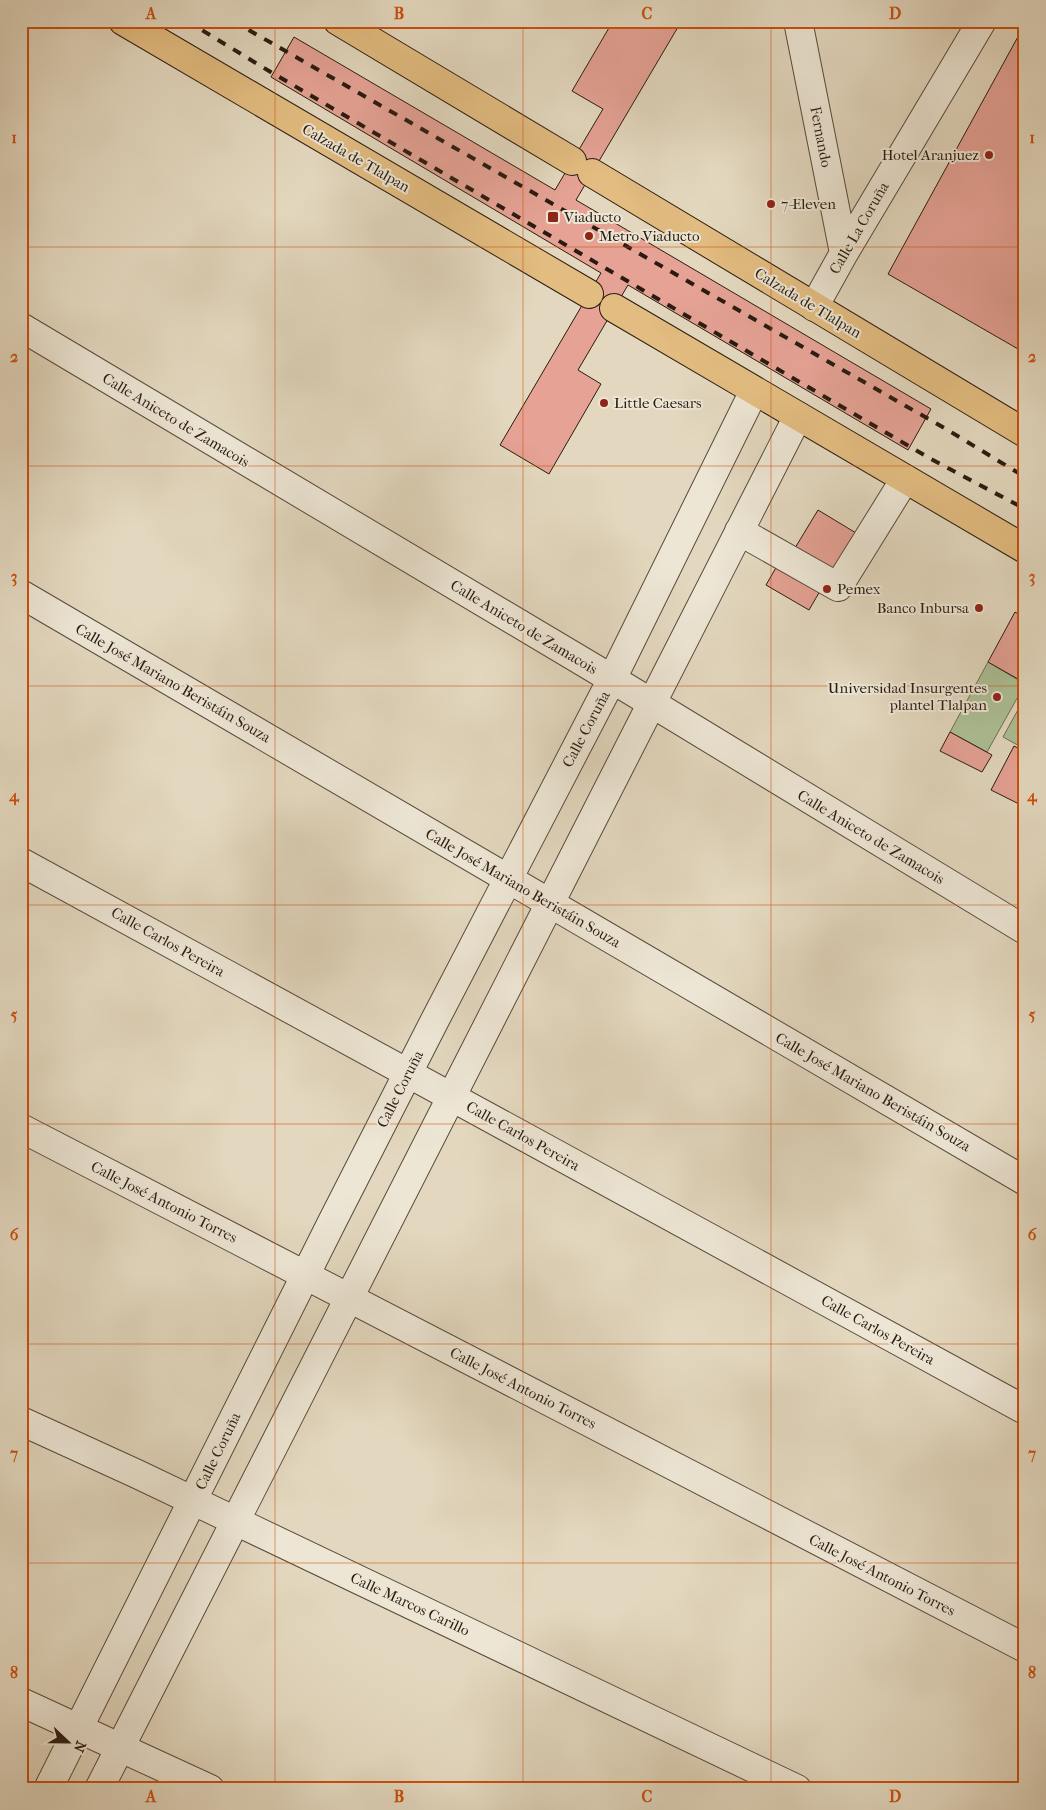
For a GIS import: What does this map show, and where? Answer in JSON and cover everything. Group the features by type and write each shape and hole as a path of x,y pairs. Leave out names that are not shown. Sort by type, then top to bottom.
{"highway":[{"name":"Calzada de Tlalpan","path":"122,21 589,294"},
{"name":"Calzada de Tlalpan","path":"338,21 1025,433"},
{"path":"614,308 1025,550"}],"street":[{"name":"Fernando","path":"798,21 844,252"},
{"name":"Calle La Coruña","path":"814,307 844,252 982,21"},
{"name":"Calle Aniceto de Zamacois","path":"21,327 652,704 1025,930"},
{"name":"Calle Coruña","path":"48,1789 305,1275 612,680 754,391"},
{"path":"99,1789 798,416"},
{"path":"739,531 838,588 905,479"},
{"name":"Calle José Mariano Beristáin Souza","path":"21,594 1025,1181"},
{"name":"Calle Carlos Pereira","path":"21,862 1025,1410"},
{"name":"Calle José Antonio Torres","path":"21,1128 1025,1648"},
{"name":"Calle Marcos Carillo","path":"21,1421 236,1521 797,1789"},
{"path":"21,1702 210,1789"}],"green space":[{"path":"988,662 1025,684 987,752 950,732"},
{"path":"1025,697 1025,749 1003,737"}],"building":[{"path":"453,21 469,21 465,28"},
{"name":"Metro Viaducto","path":"613,21 669,21 678,27 576,200 931,409 908,450 628,285 578,370 601,384 549,474 500,445 601,273 271,77 294,37 555,190 603,109 572,91"},
{"name":"Hotel Aranjuez","path":"1020,33 1025,36 1025,353 888,274"},
{"path":"818,510 861,536 831,572 809,610 766,585 789,545 795,548"},
{"path":"1015,612 1025,618 1025,683 988,662"},
{"path":"950,732 992,755 982,772 940,751"},
{"path":"1014,746 1025,752 1025,807 991,790"}],"railway":[{"path":"187,21 931,459 1025,509"},
{"path":"233,21 946,429 1025,477"}],"place":[{"name":"Hotel Aranjuez","path":"989,155"},
{"name":"7-Eleven","path":"771,204"},
{"name":"Viaducto","path":"553,217"},
{"name":"Metro Viaducto","path":"589,236"},
{"name":"Little Caesars","path":"604,403"},
{"name":"Pemex","path":"827,589"},
{"name":"Banco Inbursa","path":"979,608"},
{"name":"Universidad Insurgentes plantel Tlalpan","path":"997,697"}]}
